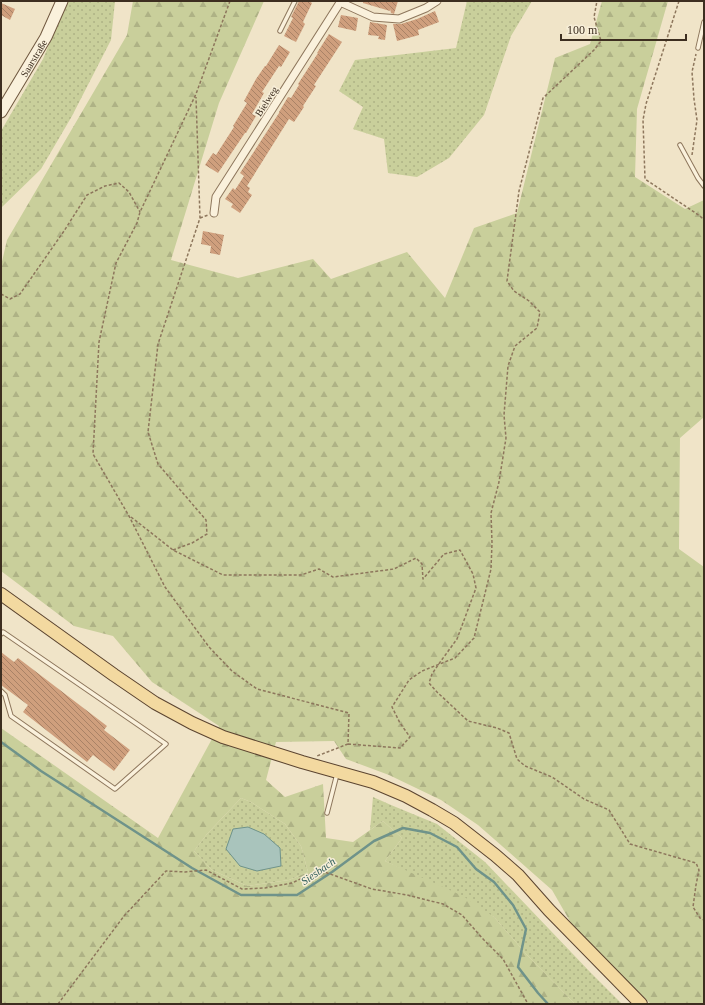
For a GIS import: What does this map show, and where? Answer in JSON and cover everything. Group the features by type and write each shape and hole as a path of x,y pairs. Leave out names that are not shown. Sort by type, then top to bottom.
{"main road":[{"path":"1,594 155,703 192,723 223,737 302,762 373,782 406,796 454,823 518,875 554,915 641,1004"}],"street":[{"name":"Saarstraße","path":"1,112 46,37 62,1"},
{"name":"Bielweg","path":"214,213 216,197 341,1 373,17 399,19 426,8 437,1"}],"lane":[{"path":"280,31 295,1"},
{"path":"698,48 704,22"},
{"path":"680,145 690,166 704,186"},
{"path":"1,634 3,632 166,744 115,789 11,716 5,695 1,691"},
{"path":"327,813 338,771"}],"path":[{"path":"230,1 196,94 140,212 137,223 116,263 98,342 93,454 129,516 165,587 209,647 232,671 257,689 349,713 348,744"},
{"path":"302,762 348,744 400,748 410,737 400,723 392,707 409,680 422,671 455,658 474,638 491,568 492,513 506,438 504,415 508,366 515,346 537,328 540,312 529,301 514,291 507,282 519,191 543,98 594,50 601,41 594,17 597,1"},
{"path":"679,1 646,104 643,120 645,179 704,220"},
{"path":"690,166 697,120 692,72 698,48"},
{"path":"173,550 192,543 207,534 206,520 158,464 148,432 158,344 200,218 196,94"},
{"path":"1,294 10,299 20,294 88,195 105,186 119,183 129,192 140,212"},
{"path":"129,516 173,550 223,575 301,575 320,569 333,578 394,569 416,558 422,564 423,579 444,554 460,550 473,574 476,588 457,639 432,674 429,683 468,721 497,728 509,733 517,759 525,766 552,777 584,799 610,810 630,844 696,863 699,870 693,907 700,918 704,920"},
{"path":"58,1004 124,916 166,871 190,872 206,870 242,889 265,888 292,883 319,870 372,890 407,895 444,904 462,915 503,960 528,1004"}],"green space":[{"path":"67,1 115,1 111,40 72,116 41,169 1,208 1,131 43,59"},
{"path":"133,1 264,1 219,103 171,260 238,278 313,259 331,279 407,252 445,298 474,228 517,213 555,58 590,44 602,1 668,1 637,109 635,177 685,209 704,200 704,417 680,438 679,549 704,567 704,1004 651,1004 575,930 552,890 478,825 441,800 389,775 346,759 334,741 276,742 266,780 285,797 323,784 326,838 353,842 383,821 402,838 385,861 463,896 494,917 527,955 575,1004 1,1004 1,728 158,838 219,726 152,682 113,636 74,626 1,571 1,266 7,240 127,35","holes":["241,798 251,802 285,824 301,846 308,872 289,880 247,886 212,870 194,851 207,834"]},
{"path":"467,1 532,1 511,36 484,115 449,158 417,177 388,173 384,139 353,129 363,107 339,91 355,60 456,48"},
{"path":"373,797 437,824 485,862 622,1004 575,1004 527,955 494,917 385,861 402,838 383,821 370,830"},
{"path":"241,798 251,802 285,824 301,846 308,872 289,880 247,886 212,870 194,851 207,834"}],"water":[{"path":"248,827 264,834 280,848 281,866 257,871 240,866 226,849 233,829"}],"building":[{"path":"299,1 309,1 312,3 303,22 305,24 296,42 284,36"},
{"path":"363,1 398,1 394,14 391,13 390,9 390,11 363,3"},
{"path":"1,3 15,9 10,20 1,15"},
{"path":"435,11 439,22 418,30 419,35 397,41 393,24 401,24"},
{"path":"341,15 358,18 356,31 338,27"},
{"path":"370,22 387,25 385,40 378,39 379,36 368,35"},
{"path":"329,34 342,42 314,85 316,86 303,106 304,107 294,122 289,119 247,186 250,188 248,192 252,195 240,213 231,207 233,204 225,199 233,188 235,190 244,176 240,173 288,97 291,98"},
{"path":"279,45 290,52 281,67 279,66 262,92 264,93 252,114 256,116 246,133 218,173 205,165 213,153 216,155 234,127 233,126 247,103 244,101 256,79"},
{"path":"203,231 224,235 220,255 210,253 211,246 201,244"},
{"path":"1,652 14,662 18,658 107,726 104,730 130,750 114,771 93,755 87,762 23,712 28,705 1,685"}],"waterway":[{"name":"Siesbach","path":"1,742 41,771 192,868 241,895 297,895 332,872 374,841 403,828 430,833 457,847 476,869 494,882 513,905 526,929 518,967 548,1004"}]}
